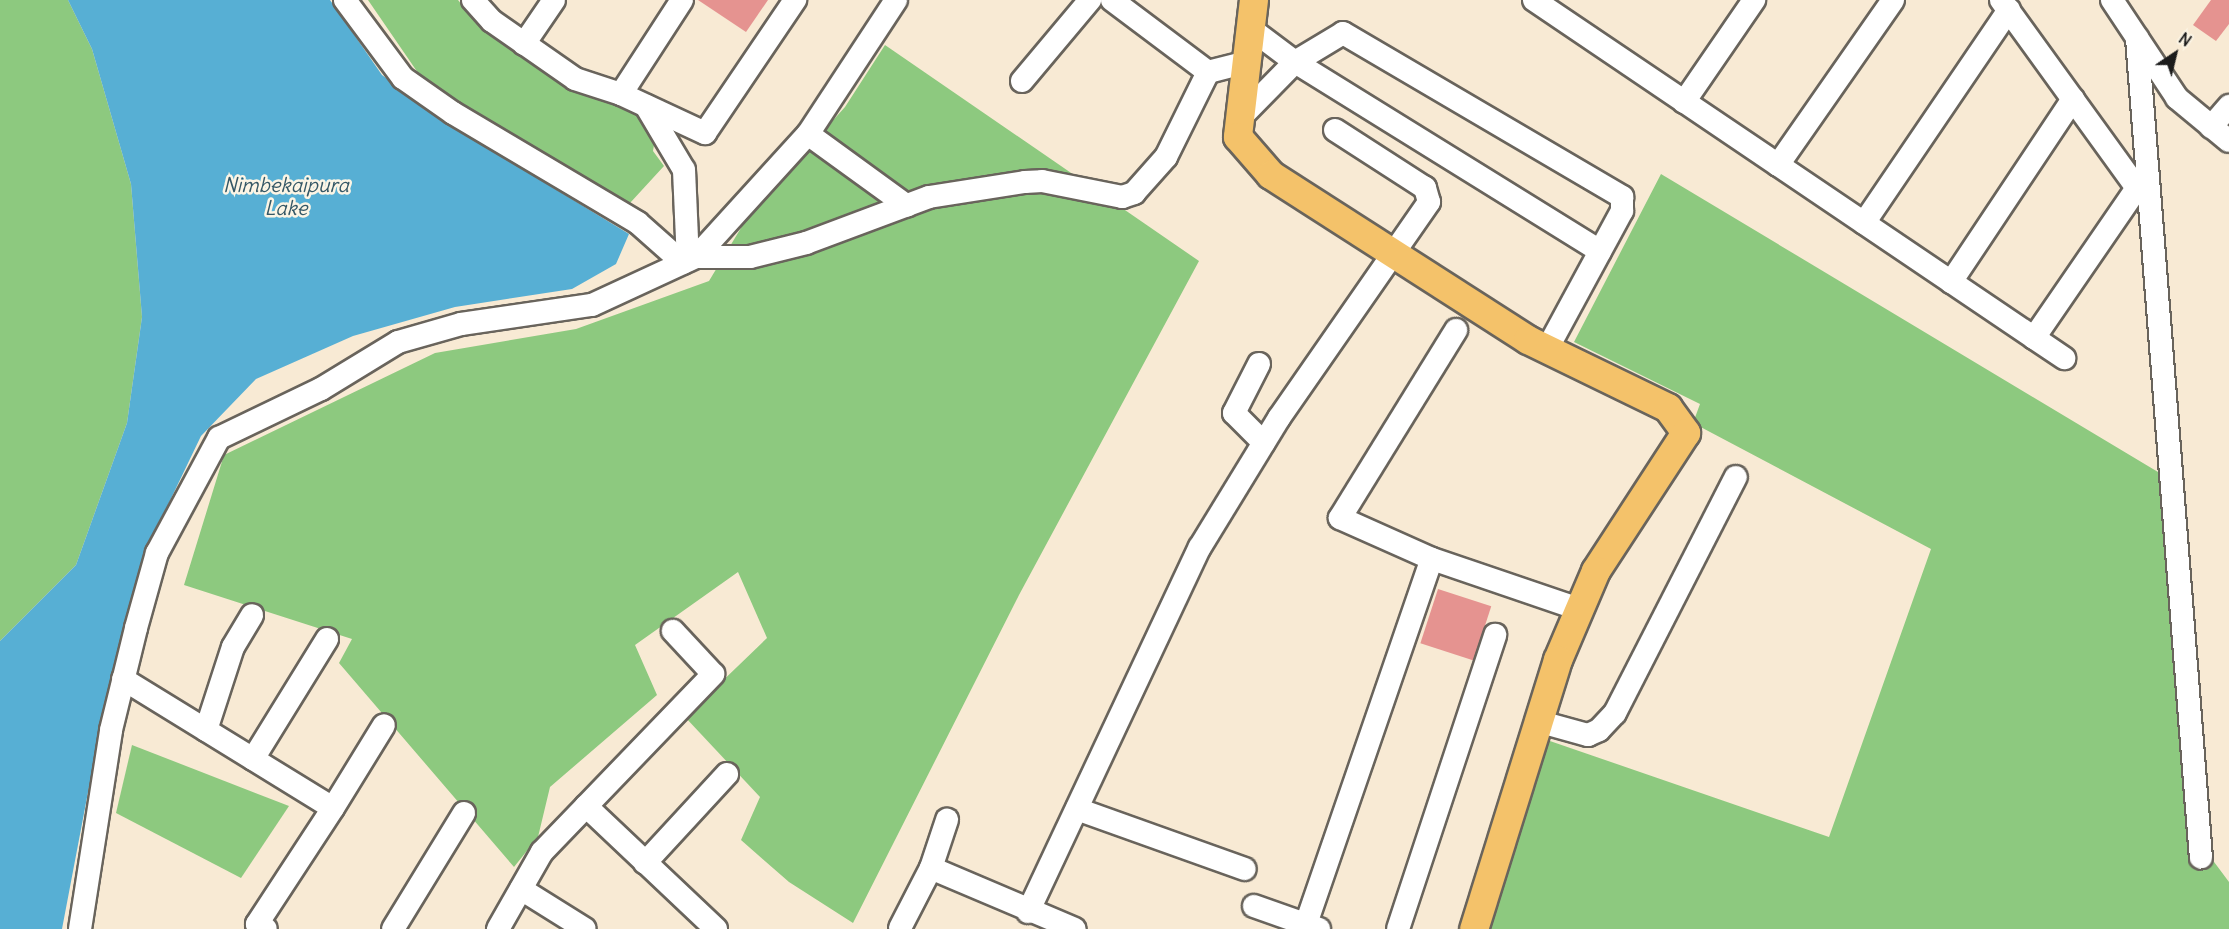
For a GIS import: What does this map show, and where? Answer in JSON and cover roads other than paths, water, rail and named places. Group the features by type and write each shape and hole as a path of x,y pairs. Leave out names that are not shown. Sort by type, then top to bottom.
{"main road":[{"path":"1254,0 1238,137 1271,175 1547,349 1668,408 1686,433 1596,571 1579,609 1537,722 1474,929"}],"street":[{"path":"345,0 403,78 419,91 638,223 689,260"},
{"path":"473,0 492,21 575,80 621,94 705,133 795,0"},
{"path":"524,44 554,0"},
{"path":"621,94 682,0"},
{"path":"689,260 808,134 896,0"},
{"path":"1022,81 1090,0"},
{"path":"1112,0 1208,72"},
{"path":"1534,0 2064,358"},
{"path":"1684,102 1754,0"},
{"path":"1778,165 1893,0"},
{"path":"2112,0 2177,98 2223,133 2229,106"},
{"path":"1864,223 2005,5 2137,188 2034,338"},
{"path":"1251,29 1295,62 1600,251"},
{"path":"1240,117 1295,62 1343,33 1622,197 1622,211 1547,349"},
{"path":"2137,38 2201,858"},
{"path":"80,929 111,729 157,553 219,438 321,389 398,342 461,324 591,305 689,260 761,255 806,243 929,197 1042,181 1122,197 1134,193 1166,157 1208,72 1247,62"},
{"path":"1951,282 2073,99"},
{"path":"646,106 684,170 689,260"},
{"path":"1028,912 1200,547 1264,443 1429,202 1430,195 1425,188 1335,130"},
{"path":"808,134 907,206"},
{"path":"1456,330 1340,518 1432,559 1579,609"},
{"path":"1259,364 1234,413 1264,443"},
{"path":"1537,722 1588,735 1599,730 1615,713 1736,477"},
{"path":"1254,906 1313,926 1432,559"},
{"path":"206,729 233,647 252,615"},
{"path":"498,929 542,852 713,674 673,631"},
{"path":"1398,929 1495,635"},
{"path":"253,759 327,639"},
{"path":"123,679 333,808"},
{"path":"266,929 257,924 384,725"},
{"path":"645,863 727,774"},
{"path":"586,806 716,929"},
{"path":"1077,809 1245,869"},
{"path":"393,929 464,813"},
{"path":"900,928 931,868 947,820"},
{"path":"931,868 1028,912 1075,929"},
{"path":"521,889 585,929"}],"water":[{"name":"Nimbekaipura Lake","path":"68,0 330,0 382,75 450,125 629,234 616,264 572,289 455,307 353,336 256,379 201,436 153,536 89,787 62,929 0,929 0,641 76,565 127,423 142,317 131,184 92,49"}]}
